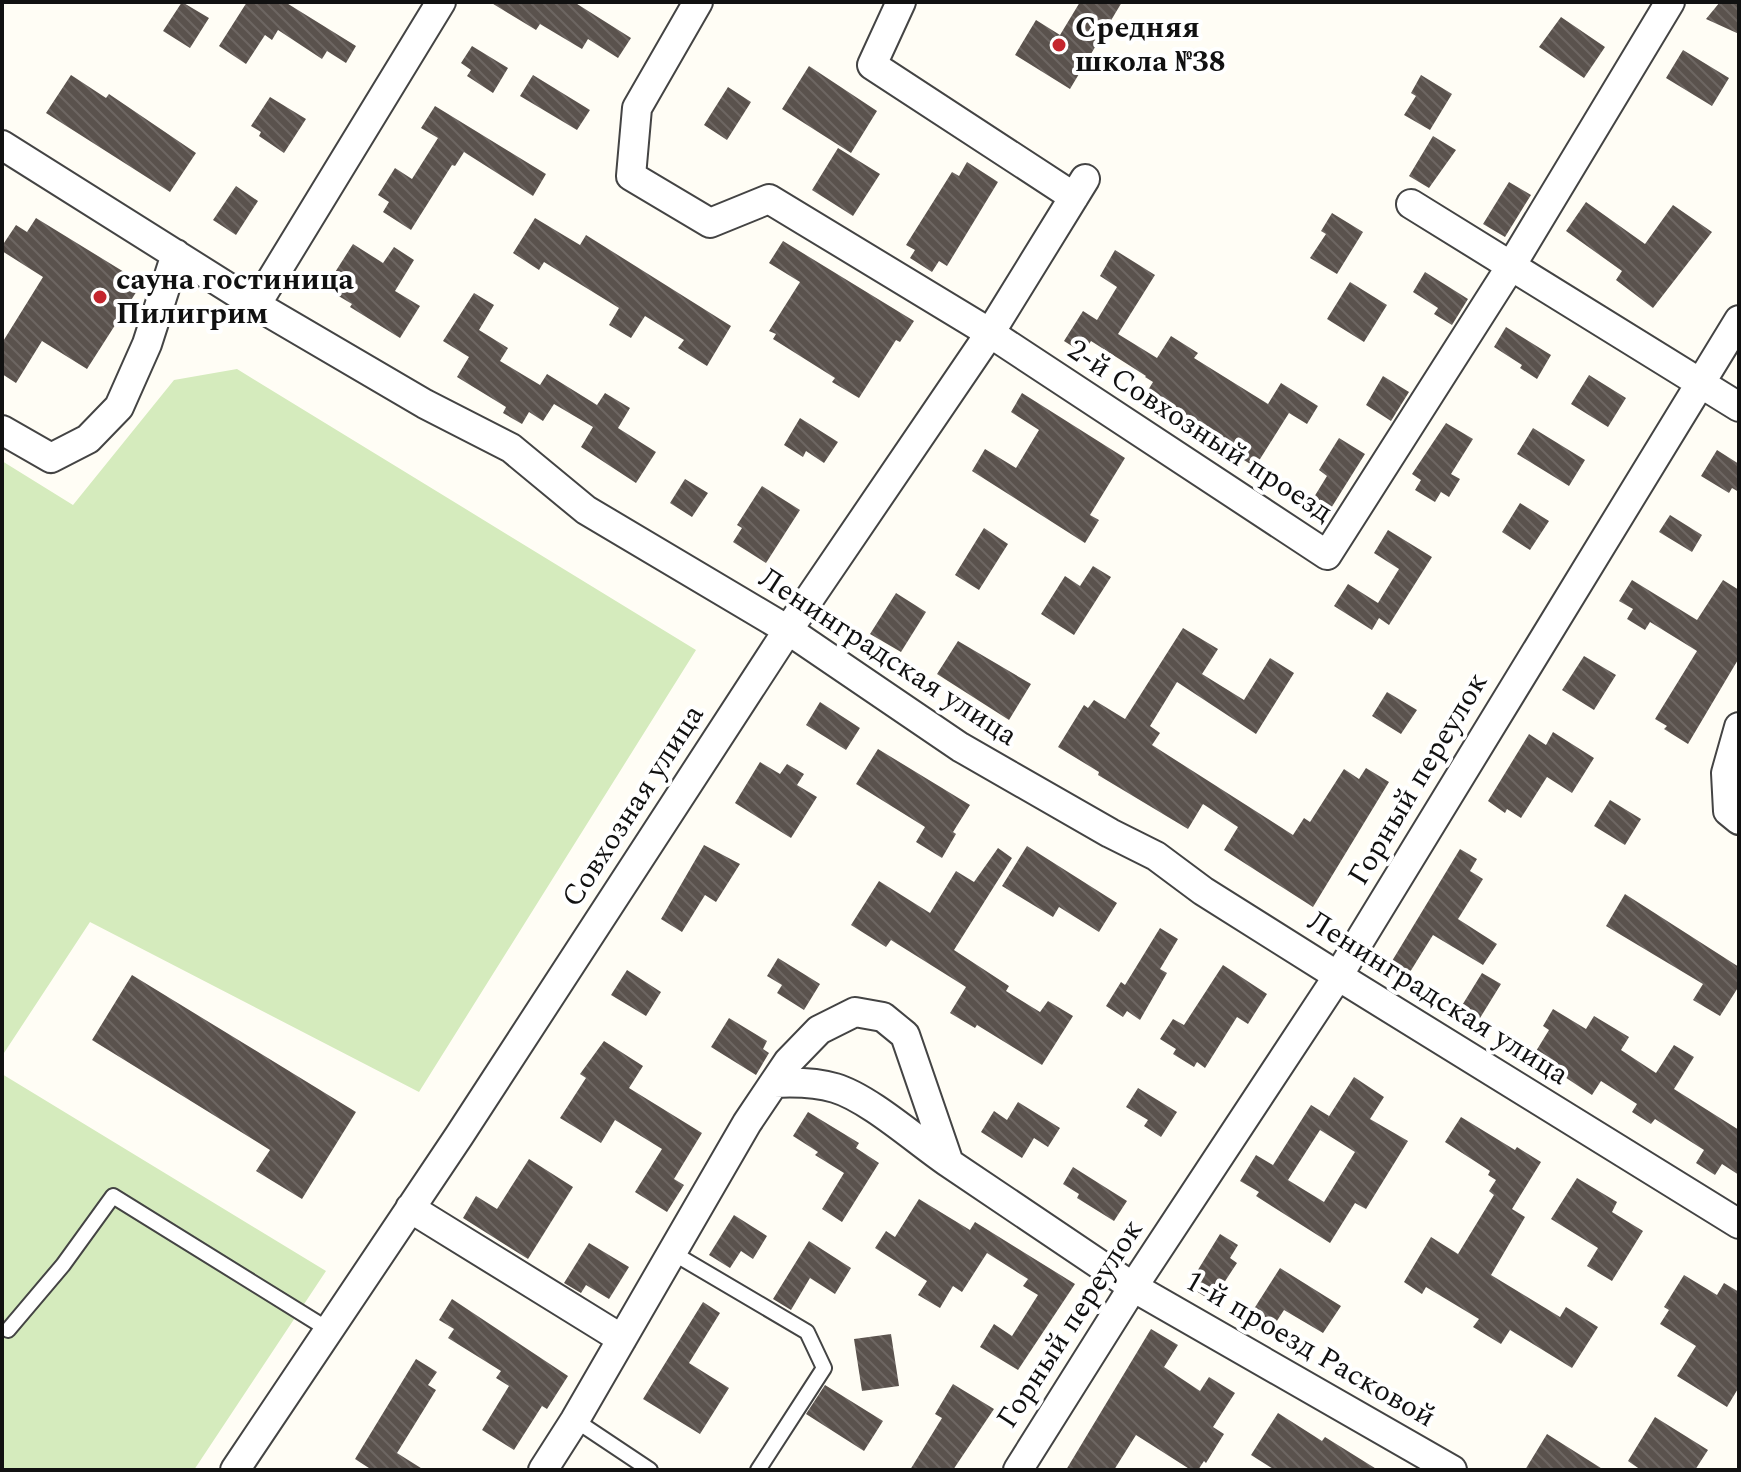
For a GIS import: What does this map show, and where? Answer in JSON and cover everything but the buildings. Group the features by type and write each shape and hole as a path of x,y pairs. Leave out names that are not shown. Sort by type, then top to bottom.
{"street":[{"path":"256,305 441,2"},
{"path":"698,2 637,108 631,176 710,223 769,199 990,333"},
{"name":"Совхозная улица","path":"235,1470 788,630 990,333 1080,188 872,65 901,2"},
{"name":"2-й Совхозный проезд","path":"990,333 1327,555 1511,266 1670,2"},
{"name":"Ленинградская улица","path":"2,145 256,305 425,404 511,448 586,510 788,630 960,747 1156,856 1203,891 1739,1224"},
{"path":"1411,204 1739,407"},
{"path":"2,430 51,458 88,439 119,407 147,344 176,254"},
{"name":"Горный переулок","path":"1018,1470 1133,1287 1338,976 1739,320"},
{"path":"1739,727 1726,773 1728,811 1739,820"},
{"path":"543,1470 747,1123 788,1062 819,1030 855,1012 883,1017 905,1035 949,1163"},
{"name":"1-й проезд Расковой","path":"774,1083 801,1082 837,1089 870,1107 1133,1287 1452,1470"},
{"path":"410,1208 622,1339"}],"lane":[{"path":"8,1330 63,1265 113,1196 329,1330"},
{"path":"673,1253 807,1332 824,1368 758,1470"},
{"path":"575,1420 650,1470"}],"green space":[{"path":"237,369 696,650 419,1092 90,922 2,1056 2,461 73,505 174,380"},
{"path":"2,1074 326,1271 194,1470 2,1470"}],"place":[{"name":"Средняя школа №38","path":"1059,45"},
{"name":"сауна гостиница Пилигрим","path":"100,297"}]}
